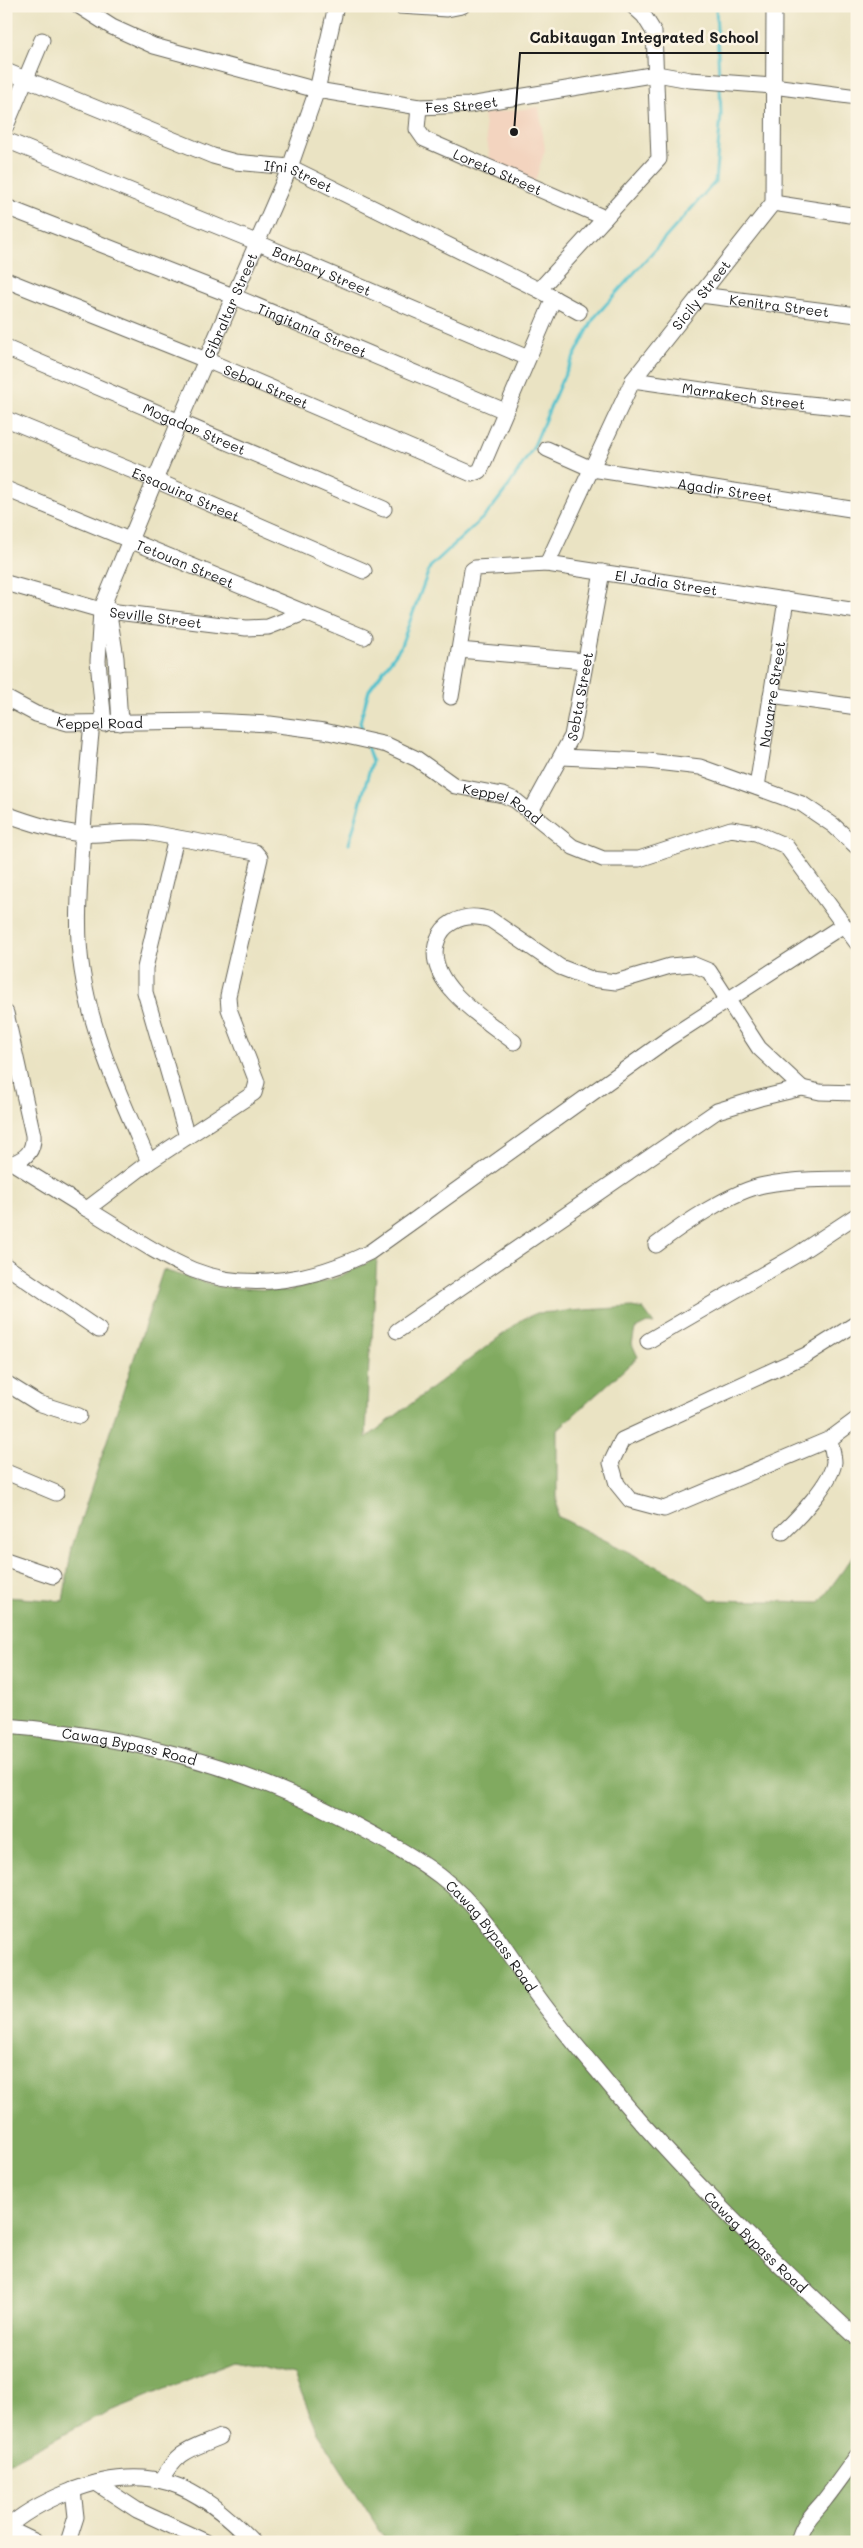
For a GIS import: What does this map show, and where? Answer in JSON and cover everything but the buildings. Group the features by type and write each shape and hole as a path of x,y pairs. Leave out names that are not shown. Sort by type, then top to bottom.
{"street":[{"name":"Fes Street","path":"79,6 112,27 154,46 317,90 419,106 488,102 657,74 690,80 743,82 857,98"},
{"name":"Gibraltar Street","path":"105,607 130,540 180,420 290,167 317,90 336,6"},
{"path":"400,6 447,9 462,6"},
{"path":"539,290 659,159 654,32 644,16 633,6"},
{"path":"774,6 773,203 857,216"},
{"path":"6,126 42,40"},
{"name":"Ifni Street","path":"6,71 213,156 234,162 290,167 539,290 579,312"},
{"name":"Loreto Street","path":"419,106 417,130 424,139 605,218"},
{"name":"Barbary Street","path":"6,140 256,242 528,358"},
{"name":"Sicily Street","path":"547,564 633,380 773,203"},
{"name":"Tingitania Street","path":"6,206 233,296 504,411"},
{"name":"Sebou Street","path":"6,280 206,360 470,474 480,471 504,411"},
{"name":"Kenitra Street","path":"701,295 857,315"},
{"path":"504,411 554,298"},
{"name":"Mogador Street","path":"6,348 180,420 384,509"},
{"name":"Marrakech Street","path":"633,380 771,400 857,409"},
{"name":"Essaouira Street","path":"6,419 156,480 364,571"},
{"name":"Agadir Street","path":"547,450 592,469 857,510"},
{"name":"Tetouan Street","path":"6,489 364,637"},
{"name":"El Jadia Street","path":"459,650 469,575 475,568 547,564 857,611"},
{"name":"Sebta Street","path":"531,811 572,736 602,572"},
{"name":"Seville Street","path":"6,583 105,607 246,628 268,627 304,613"},
{"name":"Navarre Street","path":"757,787 786,600"},
{"path":"105,607 116,658 120,723"},
{"path":"105,607 98,660 98,724 82,834 78,929 82,970 90,1009 107,1064 149,1162"},
{"path":"451,697 459,650 585,661"},
{"path":"771,696 857,707"},
{"name":"Keppel Road","path":"6,698 26,709 58,722 98,724 209,721 270,724 356,737 387,745 408,753 455,786 503,794 531,811 554,832 582,852 614,860 639,859 731,829 756,833 786,846 842,926 857,943"},
{"path":"562,757 639,760 700,767 802,804 833,826 857,847"},
{"path":"6,814 33,824 82,834 140,831 255,852 260,858 228,996 229,1009 257,1082 257,1088 254,1093 149,1162 87,1208"},
{"path":"176,838 145,968 144,986 187,1137"},
{"path":"514,1042 457,996 439,972 435,953 438,938 445,927 460,919 478,916 490,920 560,967 591,979 616,982 670,966 692,964 709,971 759,1048 802,1088"},
{"path":"10,1163 165,1256 194,1270 219,1277 257,1281 289,1280 341,1267 370,1252 661,1044 842,926"},
{"path":"6,1013 33,1135 30,1152 23,1159 10,1163"},
{"path":"397,1331 717,1112 760,1098 802,1088 820,1092 857,1093"},
{"path":"656,1245 695,1219 744,1192 763,1185 817,1179 857,1180"},
{"path":"648,1341 798,1254 857,1215"},
{"path":"6,1266 99,1330"},
{"path":"857,1323 806,1355 622,1440 611,1463 617,1484 630,1500 664,1509 830,1439 857,1419"},
{"path":"6,1383 38,1403 79,1416"},
{"path":"783,1532 831,1474 834,1461 830,1439"},
{"path":"6,1472 56,1492"},
{"path":"6,1560 53,1576"},
{"name":"Cawag Bypass Road","path":"6,1726 101,1737 167,1751 231,1769 307,1800 404,1852 441,1877 478,1911 538,1996 673,2160 857,2338"},
{"path":"162,2480 172,2462 179,2455 220,2437"},
{"path":"798,2542 800,2531 808,2518 823,2502 857,2456"},
{"path":"36,2542 7,2529 28,2511 73,2490 96,2483 132,2477 162,2480 195,2493 222,2512 253,2542"},
{"path":"96,2483 137,2510 188,2538 206,2542"},
{"path":"68,2542 76,2517 73,2490"}],"shaded area":[{"path":"539,107 545,150 534,184 491,166 483,114"}],"green space":[{"path":"377,1258 369,1359 366,1438 523,1319 537,1313 632,1307 643,1309 654,1324 647,1323 635,1329 632,1344 638,1357 557,1430 557,1516 678,1577 711,1600 820,1602 857,1551 857,2542 387,2542 318,2433 294,2375 234,2361 94,2418 6,2464 6,1597 63,1601 72,1547 163,1270 221,1287 288,1291 336,1278"}],"waterway":[{"path":"716,6 719,78"},
{"path":"364,736 360,722 369,690 400,648 430,567 488,513 508,487 533,448 561,382 594,318 715,182 721,115 720,87"},
{"path":"349,844 372,761 367,746"}],"place":[{"name":"Cabitaugan Integrated School","path":"514,132"}]}
